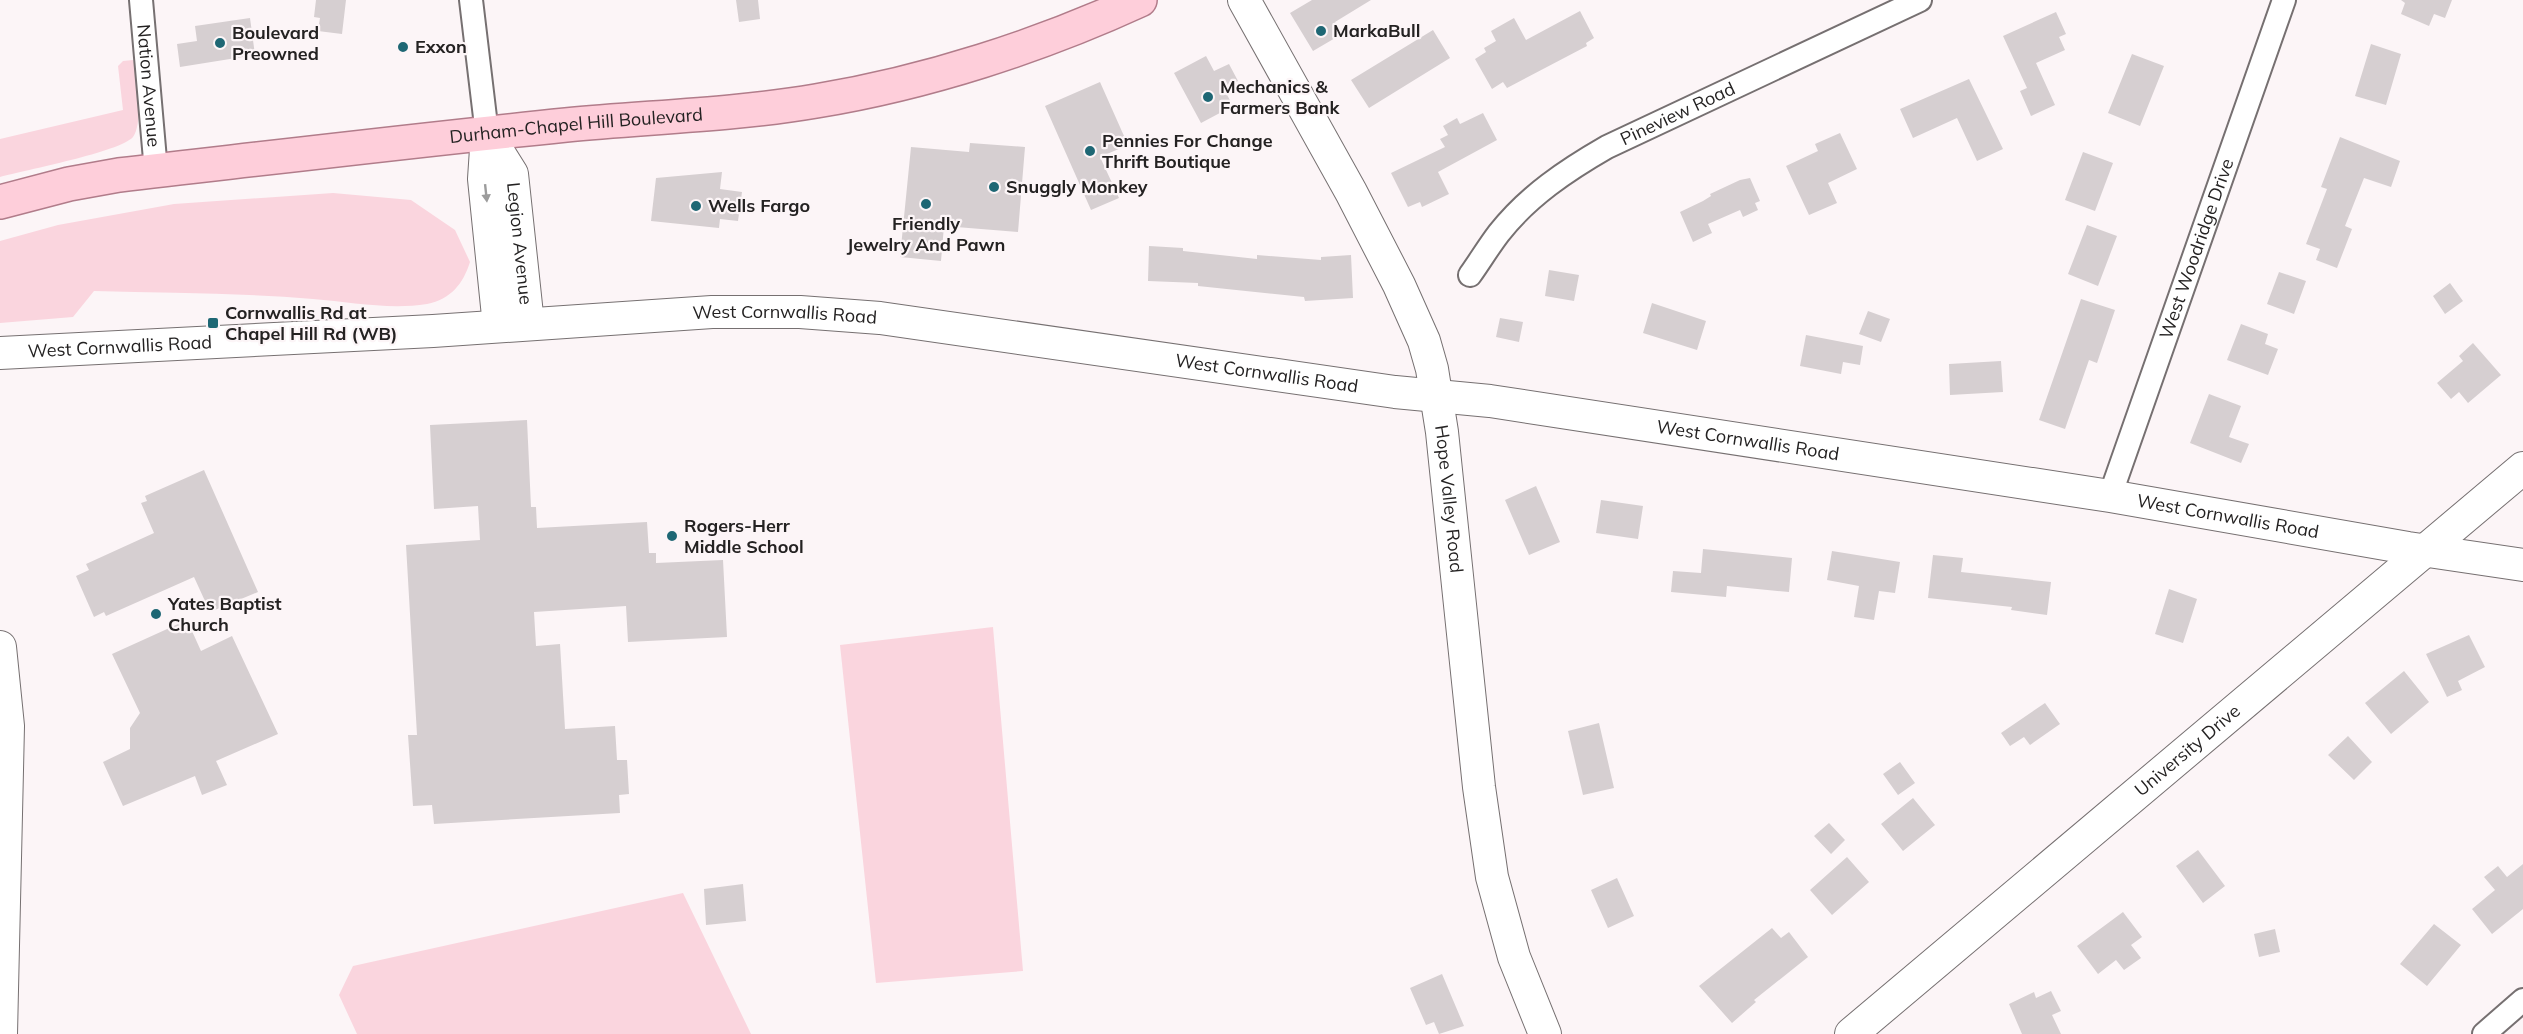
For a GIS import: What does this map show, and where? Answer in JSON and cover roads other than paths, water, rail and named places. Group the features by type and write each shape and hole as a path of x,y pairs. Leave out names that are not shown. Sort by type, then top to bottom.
{"main road":[{"name":"Durham-Chapel Hill Boulevard","path":"0,202 69,184 156,171 487,134 760,109 819,100 897,83 993,56 1065,32 1140,0"}],"street":[{"name":"Nation Avenue","path":"141,0 156,171"},
{"name":"Legion Avenue","path":"471,0 487,134 512,174 513,325"},
{"name":"Hope Valley Road","path":"1244,0 1351,192 1399,285 1424,341 1437,396 1479,787 1492,877 1514,957 1545,1034"},
{"name":"Pineview Road","path":"1470,275 1513,217 1575,165 1648,127 1920,0"},
{"name":"West Woodridge Drive","path":"2110,496 2284,0"},
{"name":"West Cornwallis Road","path":"0,354 712,312 800,312 839,315 980,331 1437,396 1490,401 2110,496 2426,551 2523,565"},
{"name":"University Drive","path":"1851,1034 2523,468"},
{"path":"0,647 6,694 1,1034"},
{"path":"2484,1034 2523,1000"}],"place":[{"name":"MarkaBull","path":"1321,31"},
{"name":"Boulevard Preowned","path":"220,43"},
{"name":"Exxon","path":"403,47"},
{"name":"Mechanics & Farmers Bank","path":"1208,97"},
{"name":"Pennies For Change Thrift Boutique","path":"1090,151"},
{"name":"Snuggly Monkey","path":"994,187"},
{"name":"Friendly Jewelry And Pawn","path":"926,204"},
{"name":"Wells Fargo","path":"696,206"},
{"name":"Cornwallis Rd at Chapel Hill Rd (WB)","path":"213,323"},
{"name":"Rogers-Herr Middle School","path":"672,536"},
{"name":"Yates Baptist Church","path":"156,614"}]}
